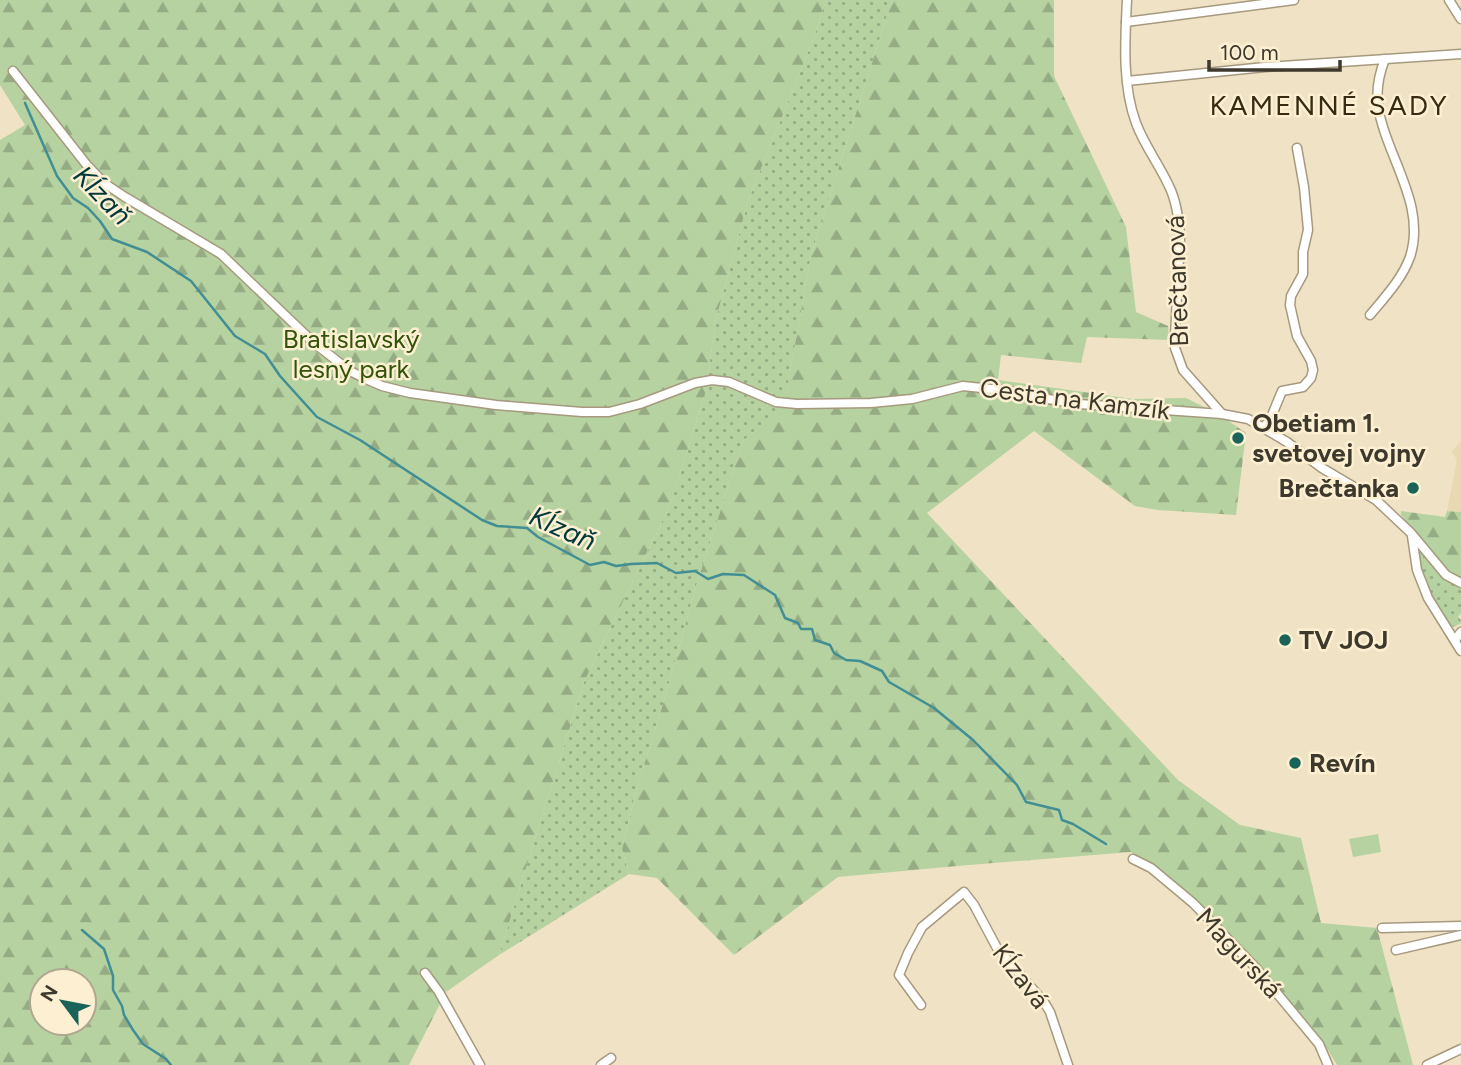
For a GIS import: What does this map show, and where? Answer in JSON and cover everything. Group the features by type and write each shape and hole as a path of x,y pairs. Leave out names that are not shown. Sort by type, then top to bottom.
{"street":[{"name":"Brečtanová","path":"1127,0 1129,101 1137,126 1169,186 1177,210 1180,238 1175,348 1183,370 1222,414"},
{"path":"1126,22 1294,0"},
{"path":"1449,0 1461,19"},
{"path":"1127,81 1265,67 1461,54"},
{"path":"1370,314 1404,271 1414,236 1414,215 1378,106 1378,83 1385,58"},
{"name":"Cesta na Kamzík","path":"13,71 104,183 221,254 314,342 350,371 382,386 410,393 496,405 609,412 640,404 695,383 712,380 729,382 776,402 797,404 871,403 912,399 963,386 1010,391 1079,404 1222,414"},
{"path":"1263,428 1268,423 1282,391 1303,387 1312,373 1311,362 1297,336 1290,305 1291,296 1303,274 1303,252 1308,230 1297,148"},
{"path":"1222,414 1248,419 1376,500 1411,533 1446,575 1461,583"},
{"path":"1411,533 1417,569 1428,598 1461,651"},
{"path":"1455,640 1461,632"},
{"name":"Magurská","path":"1133,859 1151,868 1194,903 1256,968 1319,1044 1328,1065"},
{"name":"Kĺzavá","path":"920,1005 899,975 922,928 964,892 997,948 1044,1002 1068,1065"},
{"path":"1382,928 1461,926"},
{"path":"1396,950 1461,935"},
{"path":"425,973 439,992 480,1065"},
{"path":"1427,1065 1461,1049"},
{"path":"601,1065 611,1058"}],"shaded area":[{"path":"1461,441 1461,512 1447,511 1457,460 1452,451"}],"green space":[{"name":"Bratislavský lesný park","path":"0,0 826,0 813,40 748,201 716,319 705,394 670,505 584,682 499,955 446,992 409,1065 0,1065 0,140 25,125 0,85"},
{"path":"826,0 892,0 811,255 784,407 743,441 697,583 636,791 622,849 629,874 499,955 584,682 670,505 705,394 716,319 748,201 813,40"},
{"path":"892,0 1054,0 1054,76 1126,227 1136,312 1168,326 1169,340 1087,337 1081,363 1001,355 998,380 1133,399 1186,398 1220,415 1246,433 1236,515 1135,506 1034,431 927,513 1178,780 1240,825 1301,838 1321,923 1377,928 1413,1065 1337,1065 1320,1037 1193,901 1131,852 838,877 734,955 657,878 629,874 622,849 636,791 697,583 743,441 784,406 811,255"},
{"path":"1401,511 1445,517 1447,511 1461,512 1461,578 1437,559 1401,515"},
{"path":"1414,543 1440,574 1461,588 1461,613 1458,617 1461,623 1454,627 1433,600 1423,577"},
{"path":"1378,834 1381,852 1353,857 1349,839"}],"waterway":[{"name":"Kĺzaň","path":"25,103 57,176 73,198 88,208 112,239 147,252 191,281 235,336 265,354 280,376 317,417 360,440 482,520 497,526 527,528 538,537 590,565 604,562 616,566 657,563 676,573 695,571 708,579 723,574 744,575 775,595 785,618 798,623 801,629 812,629 815,640 830,645 834,653 846,660 860,661 882,671 889,682 934,708 973,740 1017,785 1026,802 1059,810 1062,820 1106,844"},
{"path":"82,930 104,949 113,976 113,990 133,1030 143,1044 171,1065"}],"place":[{"name":"Obetiam 1. svetovej vojny","path":"1238,438"},
{"name":"Brečtanka","path":"1413,488"},
{"name":"TV JOJ","path":"1285,640"},
{"name":"Revín","path":"1295,763"}],"district":[{"name":"KAMENNÉ SADY","path":"1329,105"}]}
